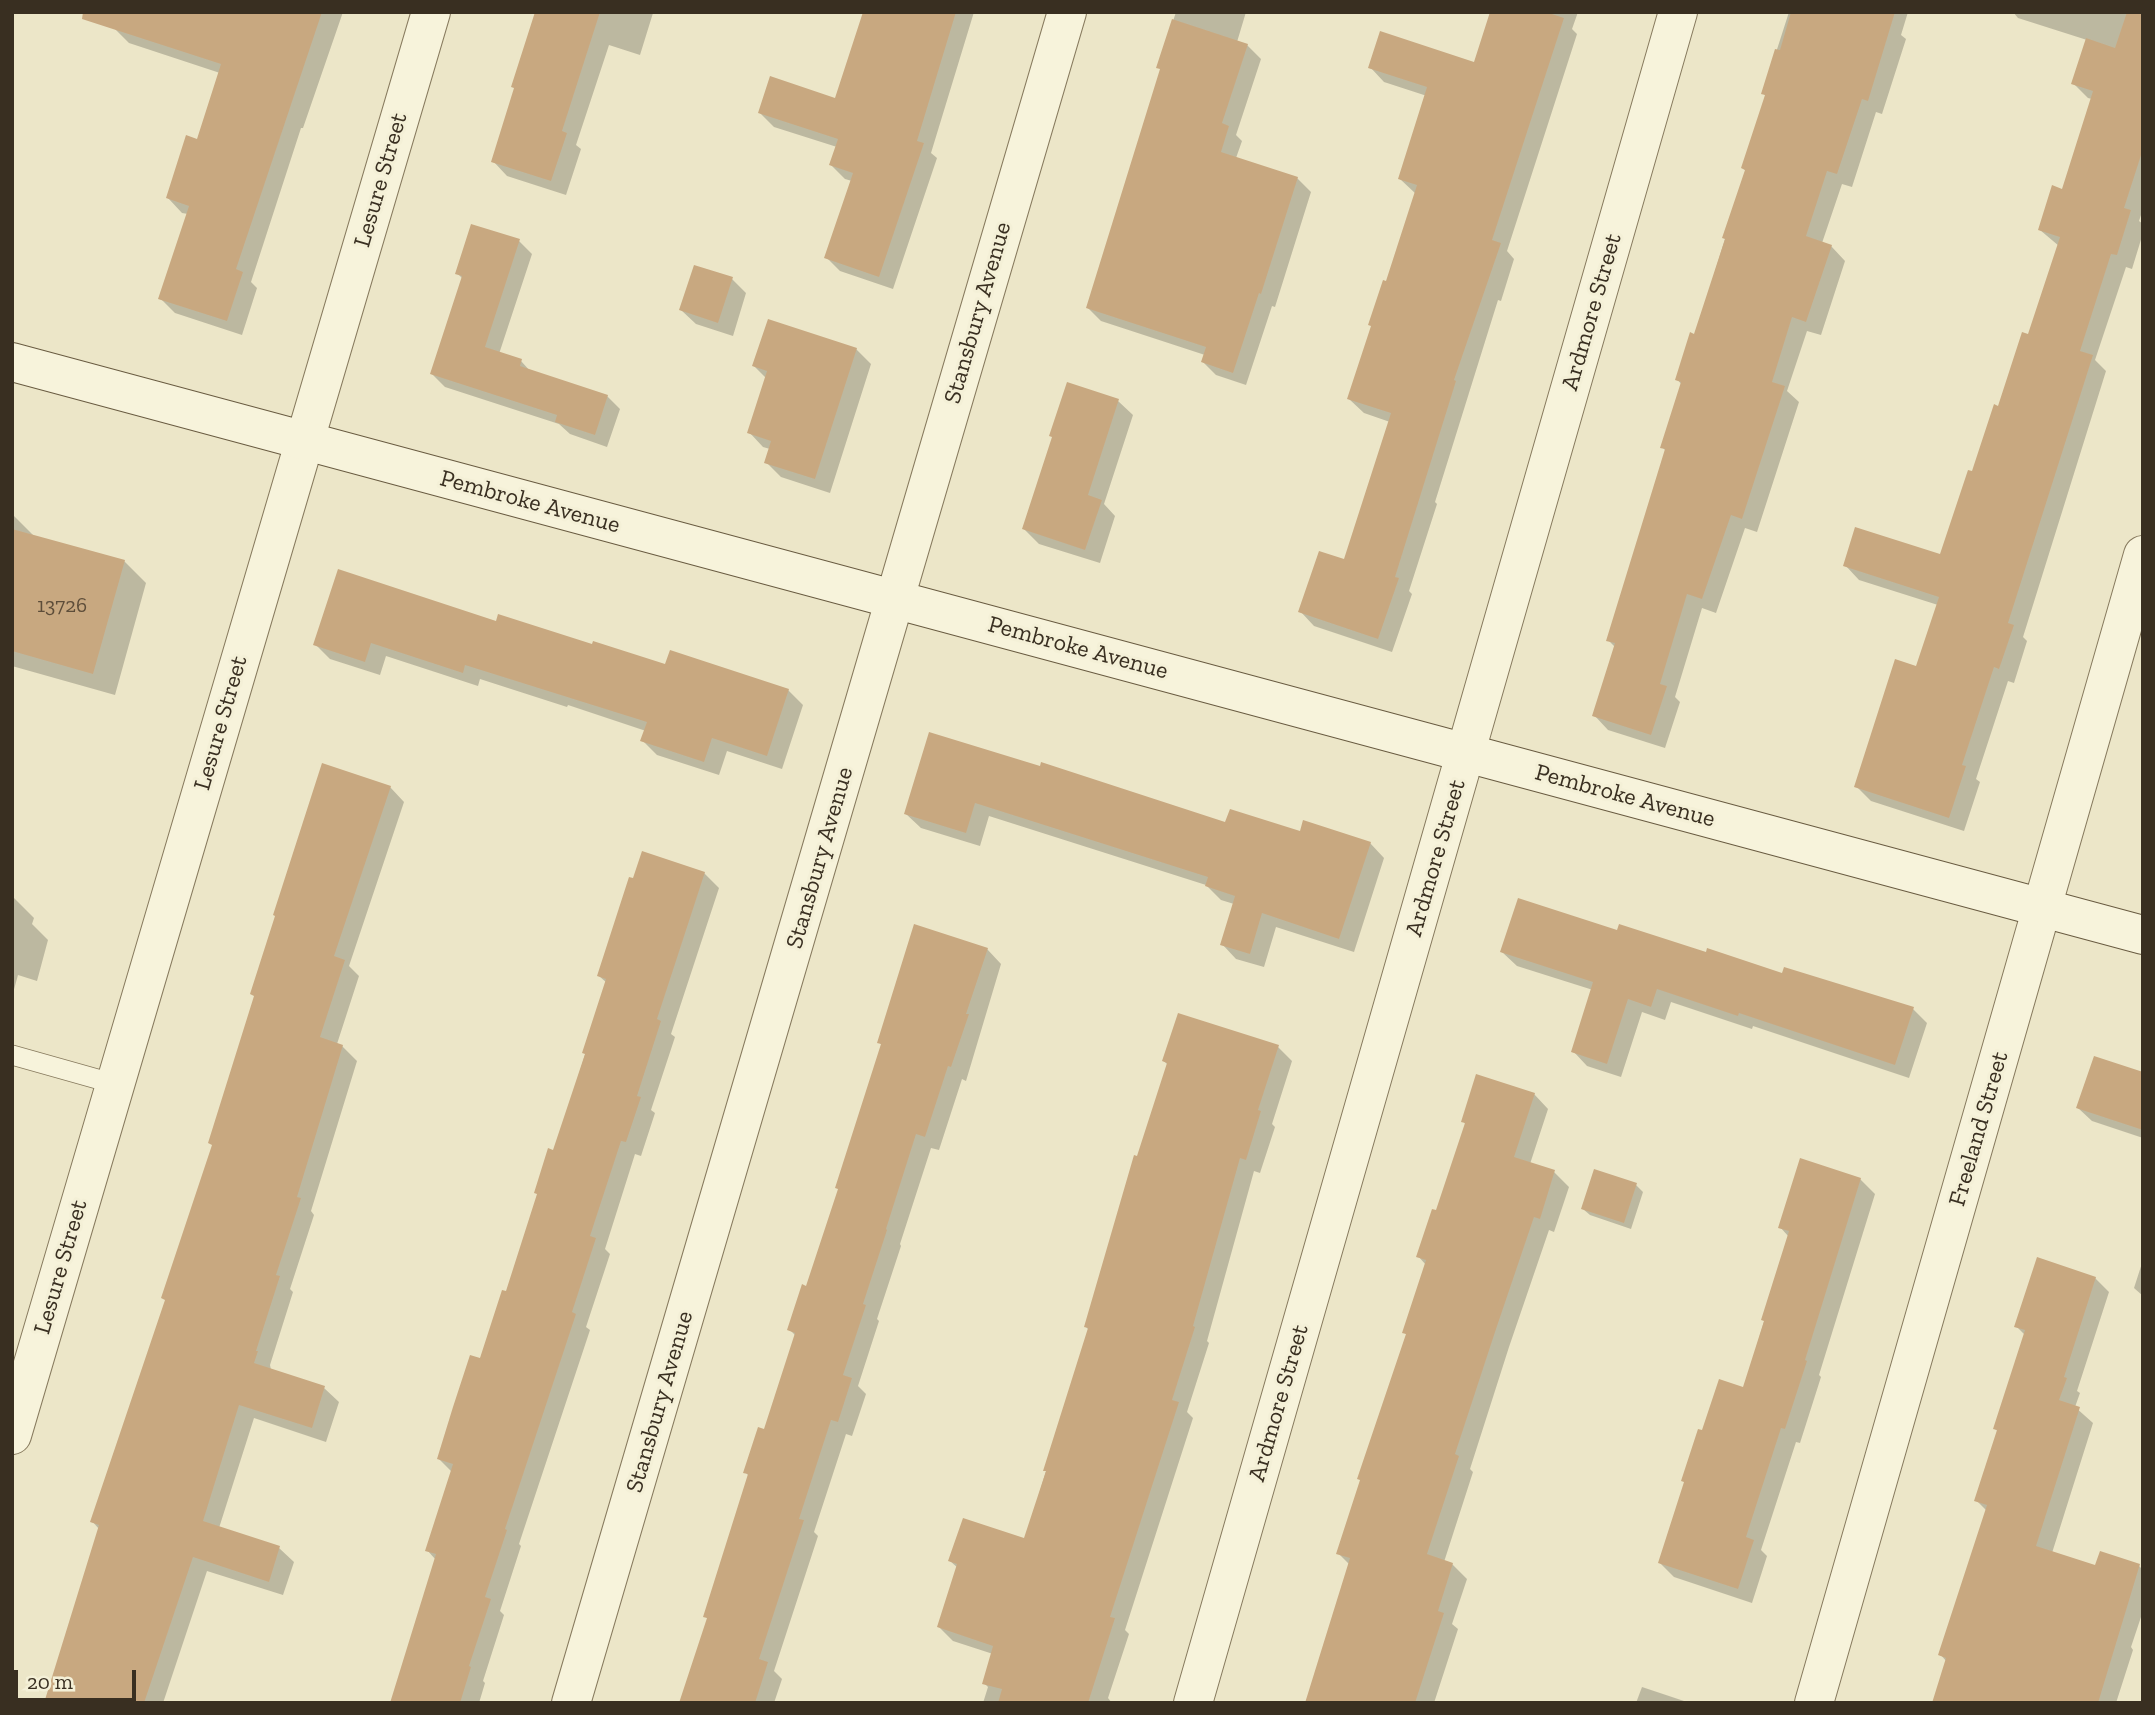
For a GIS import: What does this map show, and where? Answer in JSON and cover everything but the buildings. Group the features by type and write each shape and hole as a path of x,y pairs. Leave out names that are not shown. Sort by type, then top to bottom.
{"street":[{"name":"Lesure Street","path":"12,1435 431,12"},
{"name":"Stansbury Avenue","path":"571,1703 1067,12"},
{"name":"Ardmore Street","path":"1193,1703 1678,12"},
{"name":"Pembroke Avenue","path":"12,362 2143,935"},
{"name":"Freeland Street","path":"1814,1703 2143,555"}],"lane":[{"path":"12,1055 116,1084"}]}
